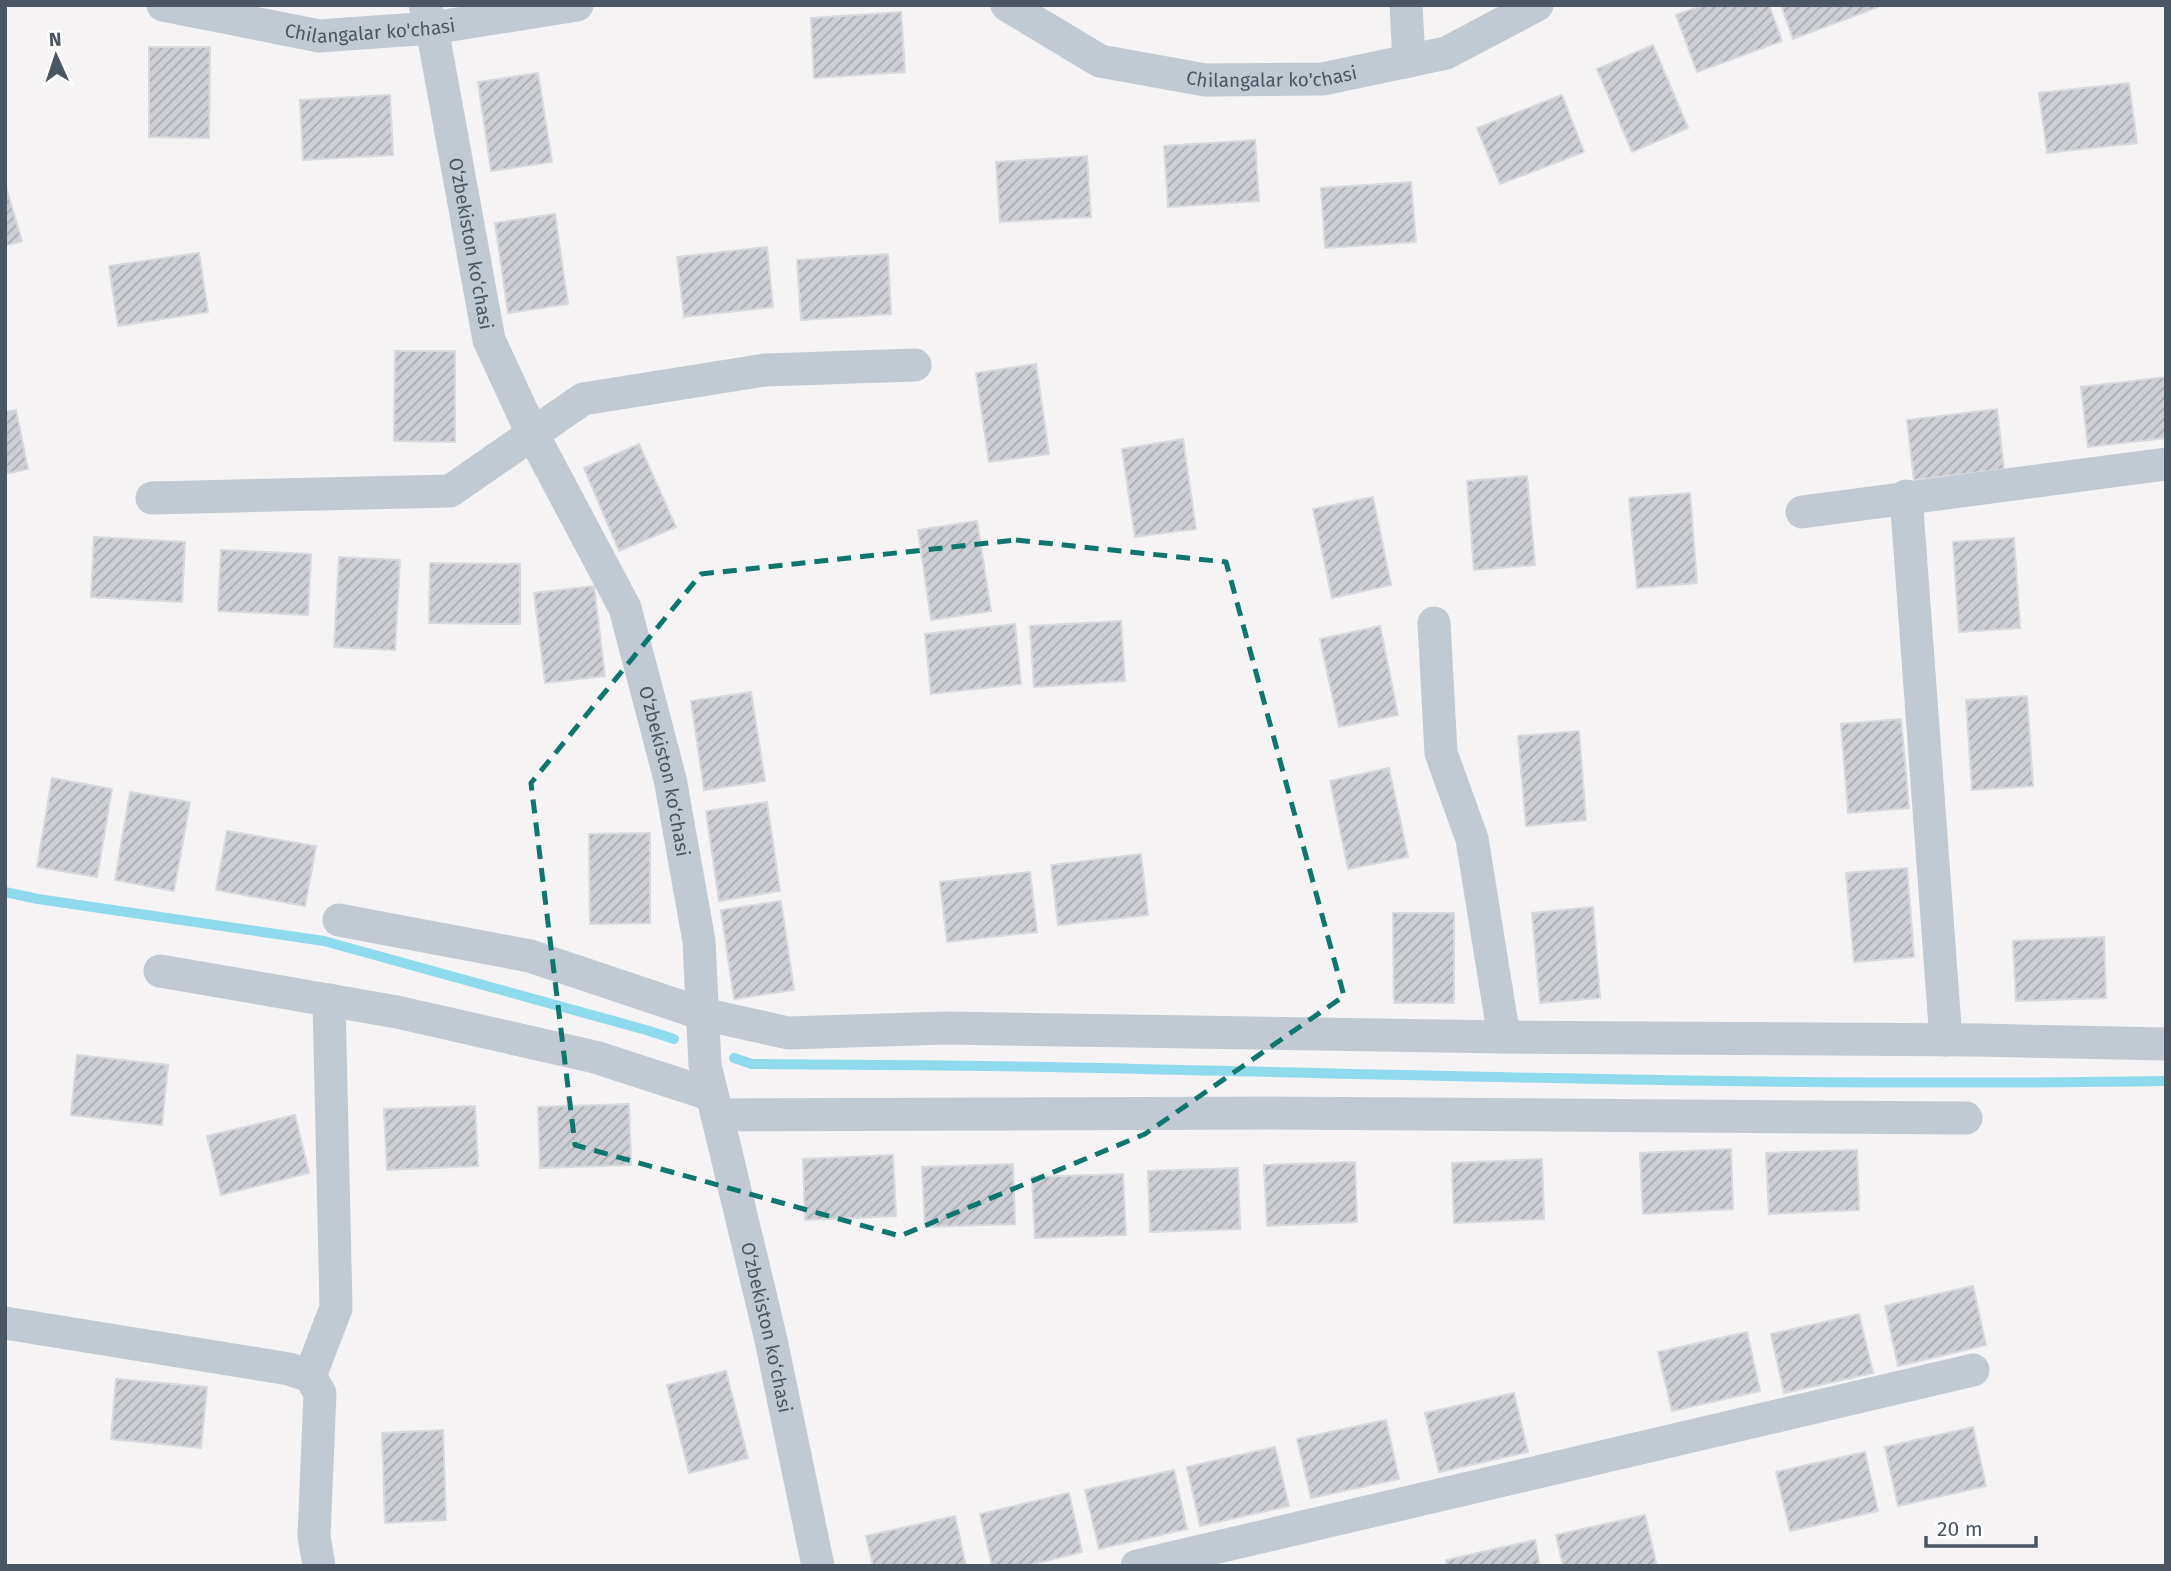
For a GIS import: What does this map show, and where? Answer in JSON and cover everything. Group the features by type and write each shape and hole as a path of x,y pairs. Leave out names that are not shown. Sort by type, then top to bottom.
{"street":[{"name":"Chilangalar ko'chasi","path":"163,5 319,36 428,17 577,5"},
{"name":"Chilangalar ko'chasi","path":"1007,5 1100,61 1205,80 1323,79 1446,53 1537,5"},
{"path":"1406,5 1409,61"},
{"name":"O‘zbekiston ko‘chasi","path":"428,17 489,340 532,433 625,608 670,779 699,941 705,1065 771,1340 818,1566"},
{"path":"152,498 450,491 583,400 765,370 915,365"},
{"path":"1802,512 1906,496 2166,464"},
{"path":"1906,496 1946,1040"},
{"path":"1434,623 1441,753 1472,839 1504,1037"},
{"path":"339,920 530,956 703,1014 788,1033 946,1028 2166,1044"},
{"path":"160,971 397,1012 595,1057 715,1105 1265,1113 1966,1118"},
{"path":"310,1376 336,1308 329,1000"},
{"path":"5,1323 289,1369 310,1376 320,1392 314,1536 319,1566"},
{"path":"1137,1566 1973,1370"}],"highlighted area":[{"path":"1016,540 1226,562 1344,996 1145,1134 900,1236 575,1145 531,783 701,574"}],"building":[{"path":"1703,5 1769,5 1782,41 1697,72 1676,15"},
{"path":"1781,5 1877,5 1878,7 1793,39"},
{"path":"901,12 905,72 814,78 811,18"},
{"path":"1653,45 1688,128 1632,152 1597,69"},
{"path":"149,47 210,47 209,138 149,137"},
{"path":"538,73 552,162 491,171 478,82"},
{"path":"2129,83 2137,143 2047,153 2039,93"},
{"path":"390,95 393,155 303,160 300,100"},
{"path":"1562,95 1584,152 1500,184 1477,128"},
{"path":"1255,140 1259,201 1168,207 1164,146"},
{"path":"1087,156 1091,217 1000,222 996,162"},
{"path":"1411,182 1416,242 1325,248 1321,188"},
{"path":"5,183 22,241 5,246"},
{"path":"555,214 568,304 508,313 495,223"},
{"path":"767,247 773,307 684,317 677,257"},
{"path":"199,253 208,312 118,326 109,266"},
{"path":"888,254 891,314 801,320 797,260"},
{"path":"395,351 455,351 455,442 394,441"},
{"path":"1036,364 1049,454 989,462 976,373"},
{"path":"2166,377 2166,438 2088,447 2081,387"},
{"path":"1997,409 2004,469 1914,480 1907,420"},
{"path":"16,410 28,469 5,474 5,412"},
{"path":"1183,439 1196,529 1135,537 1122,449"},
{"path":"639,444 676,527 619,551 584,468"},
{"path":"1527,476 1535,565 1474,570 1467,481"},
{"path":"1690,493 1697,583 1637,588 1629,498"},
{"path":"1373,497 1391,585 1332,598 1313,509"},
{"path":"977,521 991,611 931,620 918,530"},
{"path":"94,537 185,542 182,602 91,597"},
{"path":"2014,538 2020,628 1959,632 1953,542"},
{"path":"221,550 311,554 308,615 218,611"},
{"path":"339,557 400,560 395,650 334,647"},
{"path":"430,563 520,564 520,624 429,623"},
{"path":"594,586 605,676 545,683 534,593"},
{"path":"1121,621 1125,681 1034,687 1030,626"},
{"path":"1015,624 1021,684 931,694 925,634"},
{"path":"1380,626 1398,715 1339,727 1320,639"},
{"path":"751,692 765,781 704,790 691,701"},
{"path":"2027,696 2033,786 1972,790 1966,700"},
{"path":"1901,719 1909,808 1848,813 1841,724"},
{"path":"1579,731 1586,820 1526,826 1518,736"},
{"path":"1389,768 1408,857 1348,869 1330,781"},
{"path":"52,778 112,789 97,877 37,867"},
{"path":"130,792 190,802 174,891 115,880"},
{"path":"767,802 780,891 719,901 706,811"},
{"path":"227,831 316,846 305,906 216,890"},
{"path":"650,833 650,923 590,924 589,834"},
{"path":"1141,854 1148,915 1058,925 1051,865"},
{"path":"1907,868 1914,957 1854,962 1846,873"},
{"path":"1030,872 1037,932 947,942 940,882"},
{"path":"781,901 794,990 734,999 721,910"},
{"path":"1593,907 1600,998 1540,1003 1532,913"},
{"path":"1393,913 1454,913 1454,1003 1394,1003"},
{"path":"2104,937 2106,998 2016,1001 2013,941"},
{"path":"77,1055 168,1065 162,1125 71,1115"},
{"path":"629,1104 631,1165 540,1168 538,1107"},
{"path":"475,1106 478,1166 387,1170 384,1109"},
{"path":"295,1115 309,1173 221,1195 207,1136"},
{"path":"1731,1149 1733,1209 1643,1214 1640,1153"},
{"path":"1857,1150 1859,1210 1769,1214 1766,1153"},
{"path":"893,1155 896,1216 805,1220 803,1159"},
{"path":"1542,1159 1544,1219 1454,1223 1452,1163"},
{"path":"1355,1162 1357,1222 1267,1226 1264,1165"},
{"path":"1013,1164 1015,1224 925,1227 922,1167"},
{"path":"1238,1168 1240,1229 1150,1232 1148,1171"},
{"path":"1123,1174 1126,1235 1035,1238 1032,1177"},
{"path":"1973,1286 1986,1345 1898,1366 1885,1306"},
{"path":"1859,1314 1873,1373 1784,1393 1771,1334"},
{"path":"1747,1332 1760,1391 1672,1411 1658,1352"},
{"path":"726,1371 748,1458 689,1473 667,1385"},
{"path":"116,1379 207,1387 201,1448 111,1439"},
{"path":"1514,1393 1528,1452 1439,1472 1425,1413"},
{"path":"1386,1420 1399,1479 1311,1498 1297,1439"},
{"path":"1973,1427 1986,1486 1898,1506 1885,1447"},
{"path":"443,1430 446,1520 385,1523 382,1433"},
{"path":"1275,1447 1289,1506 1200,1526 1187,1467"},
{"path":"1865,1452 1878,1511 1790,1531 1776,1472"},
{"path":"1174,1470 1187,1529 1099,1549 1085,1490"},
{"path":"1069,1493 1082,1552 1025,1566 992,1566 980,1514"},
{"path":"1645,1515 1657,1566 1563,1566 1556,1535"},
{"path":"955,1516 966,1566 873,1566 866,1536"},
{"path":"1535,1540 1540,1566 1447,1566 1446,1560"}],"waterway":[{"path":"5,892 324,941 674,1039"},
{"path":"734,1058 752,1064 1051,1067 1608,1079 2166,1081"}]}
